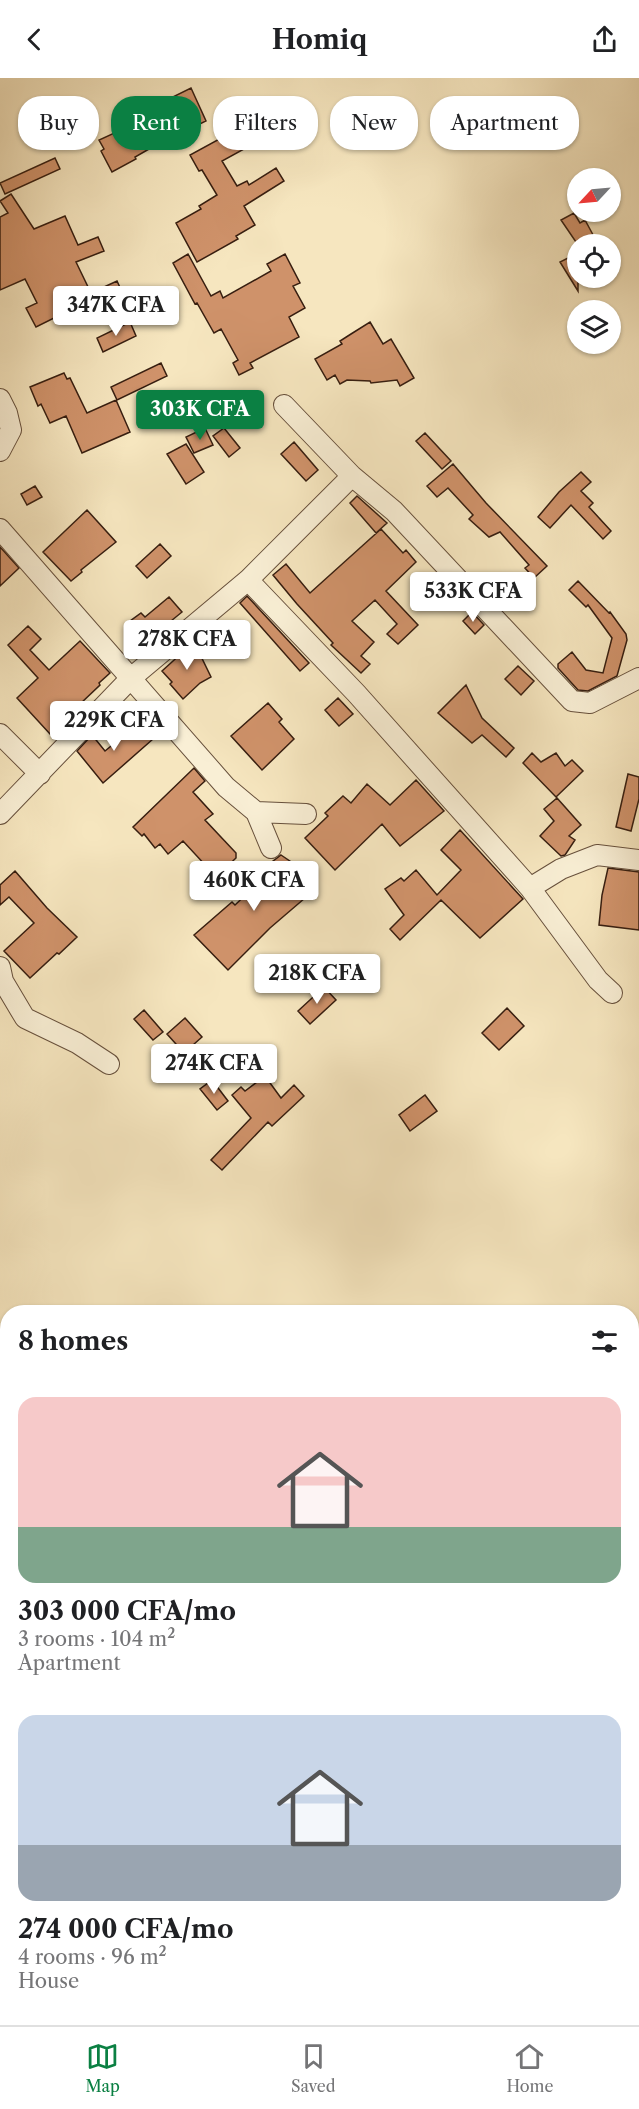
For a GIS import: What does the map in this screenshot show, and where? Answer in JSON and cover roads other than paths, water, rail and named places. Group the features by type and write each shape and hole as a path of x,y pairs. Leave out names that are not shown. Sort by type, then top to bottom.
{"street":[{"path":"0,399 7,413 11,430 0,451"},
{"path":"284,405 352,476 394,511 572,701 590,703 639,678"},
{"path":"0,814 131,678 248,580 352,476"},
{"path":"0,529 226,787 256,812 271,848"},
{"path":"248,580 356,693 530,888 591,971 612,993"},
{"path":"0,734 40,774"},
{"path":"256,812 306,814"},
{"path":"530,888 561,869 597,855 639,860"},
{"path":"0,967 3,981 25,1018 77,1043 109,1064"}]}
